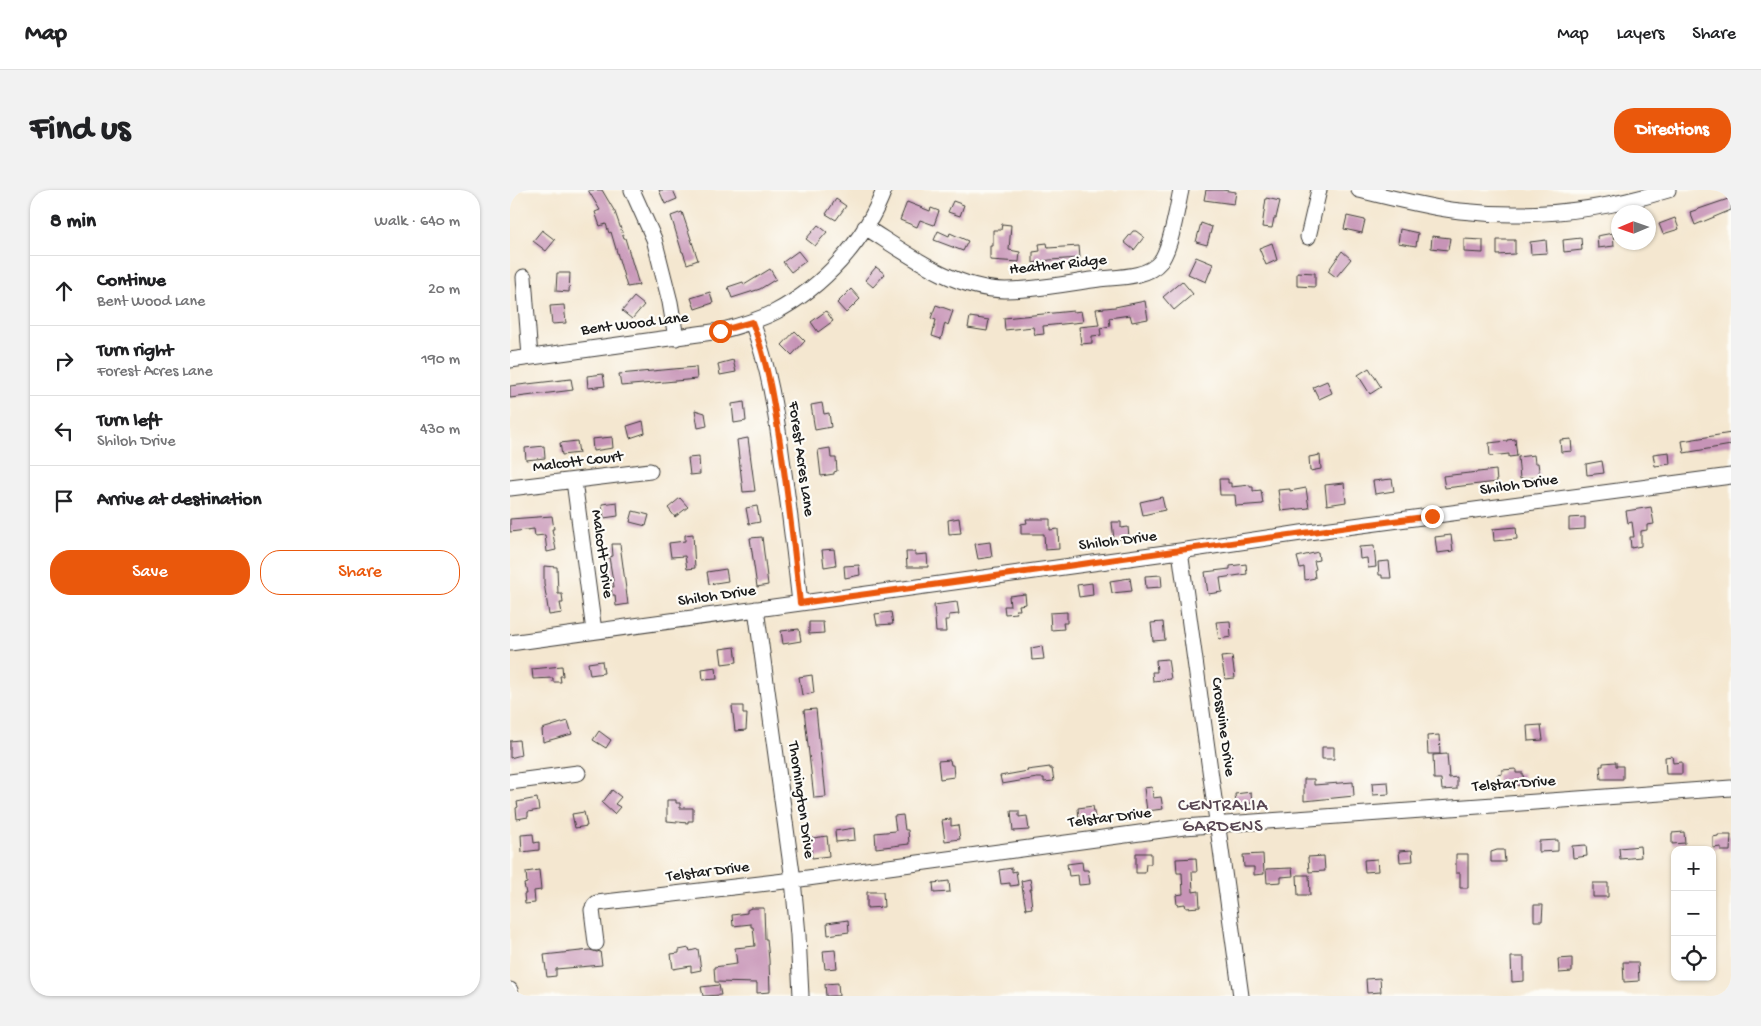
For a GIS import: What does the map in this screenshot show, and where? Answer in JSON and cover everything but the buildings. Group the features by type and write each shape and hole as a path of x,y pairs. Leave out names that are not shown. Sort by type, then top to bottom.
{"street":[{"path":"632,190 654,239 670,302 676,338"},
{"name":"Bent Wood Lane","path":"510,360 720,331 752,322 776,312 813,286 834,268 865,227 884,190"},
{"name":"Heather Ridge","path":"865,227 948,276 984,288 1022,289 1113,278 1144,273 1152,269 1159,263 1167,249 1181,190"},
{"path":"1308,236 1319,190"},
{"path":"1359,190 1423,205 1497,214 1534,214 1590,209 1647,193 1668,190"},
{"path":"524,276 530,357"},
{"name":"Forest Acres Lane","path":"752,322 772,389 791,521 800,603"},
{"name":"Malcott Court","path":"510,488 650,472"},
{"name":"Shiloh Drive","path":"510,643 1301,533 1731,476"},
{"name":"Malcott Drive","path":"574,481 594,631"},
{"name":"Crossvine Drive","path":"1180,551 1241,996"},
{"name":"Thornington Drive","path":"756,609 793,880 801,996"},
{"path":"510,782 578,773"},
{"name":"Telstar Drive","path":"596,943 592,910 597,903 793,880 1114,836 1218,825 1731,788"},
{"path":"510,990 511,996"}],"district":[{"name":"CENTRALIA GARDENS","path":"1223,816"}],"route":[{"path":"720,331 752,322 766,364 772,389 791,521 800,603 1432,516"}]}
